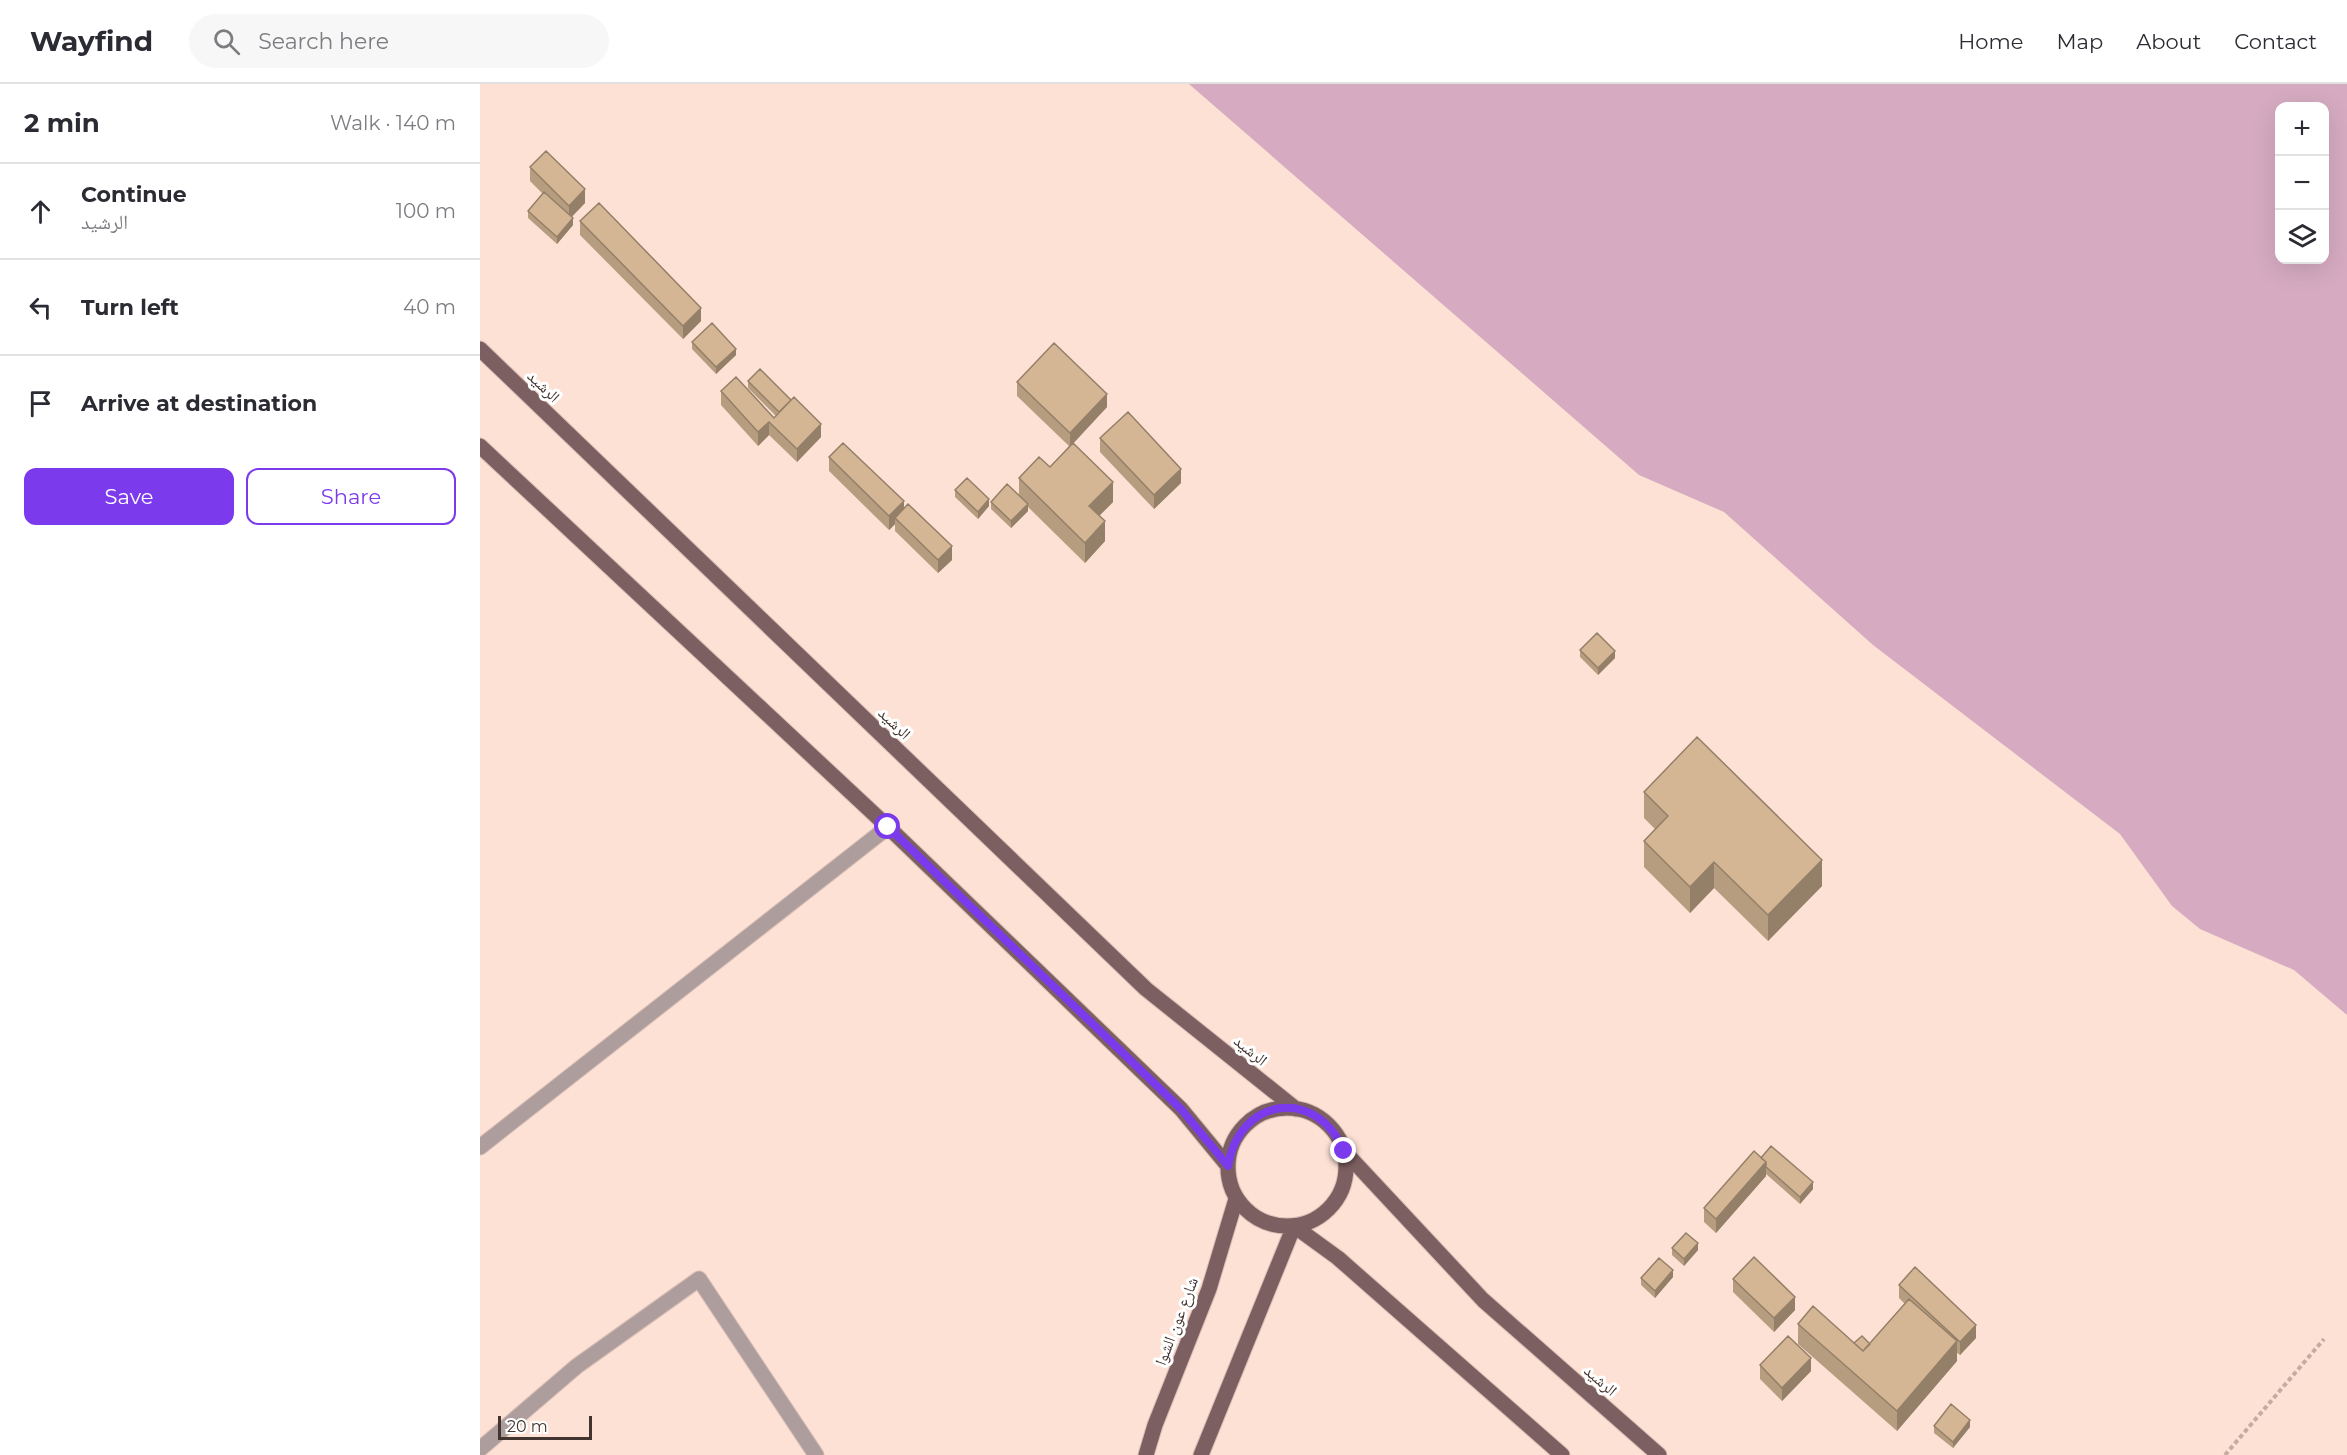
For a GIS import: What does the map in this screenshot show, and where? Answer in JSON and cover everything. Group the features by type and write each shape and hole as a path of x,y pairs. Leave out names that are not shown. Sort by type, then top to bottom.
{"main road":[{"name":"الرشيد","path":"480,349 1146,989 1296,1109"},
{"path":"480,446 888,827 1181,1109 1228,1166"},
{"path":"1279,1108 1296,1109 1312,1114 1326,1123 1337,1136 1344,1151 1346,1168 1343,1185 1336,1200 1325,1213 1311,1222 1294,1226 1277,1226 1261,1221 1236,1199 1230,1183 1228,1166 1230,1149 1238,1134 1249,1122 1263,1113 1279,1108"},
{"name":"الرشيد","path":"1344,1151 1484,1300 1659,1455"},
{"name":"شارع عون الشوا","path":"1146,1455 1155,1425 1209,1289 1236,1199"},
{"path":"1201,1455 1294,1226"},
{"path":"1294,1226 1338,1258 1562,1455"}],"street":[{"path":"480,1147 888,827"},
{"path":"480,1449 577,1366 699,1279 816,1455"}],"path":[{"path":"2226,1455 2324,1339"}],"shaded area":[{"path":"1189,84 2347,84 2347,1015 2294,970 2200,929 2172,906 2120,834 1873,645 1724,512 1639,475"}],"building":[{"path":"546,151 585,189 569,206 530,167"},
{"path":"544,192 573,218 557,237 528,211"},
{"path":"599,203 701,308 683,326 580,221"},
{"path":"712,323 736,349 716,367 692,342"},
{"path":"1054,343 1107,394 1070,433 1017,382"},
{"path":"760,369 791,400 779,412 748,381"},
{"path":"736,377 774,418 794,397 821,424 797,449 769,422 758,432 721,391"},
{"path":"1128,412 1181,469 1154,495 1100,438"},
{"path":"843,443 904,501 889,516 829,457"},
{"path":"1073,443 1113,482 1089,506 1105,521 1085,543 1019,478 1039,457 1050,467"},
{"path":"967,478 989,499 978,512 955,490"},
{"path":"1007,484 1028,504 1011,521 991,502"},
{"path":"908,504 952,546 938,560 895,518"},
{"path":"1597,633 1615,651 1598,668 1580,650"},
{"path":"1697,737 1822,860 1768,915 1714,862 1690,887 1644,841 1668,816 1644,792"},
{"path":"1771,1146 1813,1182 1800,1197 1766,1167 1766,1162 1761,1158"},
{"path":"1754,1151 1766,1162 1716,1219 1704,1208"},
{"path":"1686,1233 1698,1243 1684,1259 1672,1248"},
{"path":"1754,1257 1795,1297 1774,1318 1733,1279"},
{"path":"1659,1258 1673,1270 1655,1291 1641,1278"},
{"path":"1915,1267 1976,1325 1960,1342 1899,1285"},
{"path":"1909,1299 1957,1341 1897,1411 1798,1324 1813,1306 1863,1351"},
{"path":"1788,1336 1811,1358 1782,1388 1760,1365"},
{"path":"1862,1336 1870,1344 1863,1351 1854,1343"},
{"path":"1951,1404 1970,1420 1953,1442 1934,1426"}],"route":[{"path":"888,827 1181,1109 1228,1166 1230,1149 1238,1134 1249,1122 1263,1113 1279,1108 1296,1109 1312,1114 1326,1123 1337,1136 1344,1151"}]}
